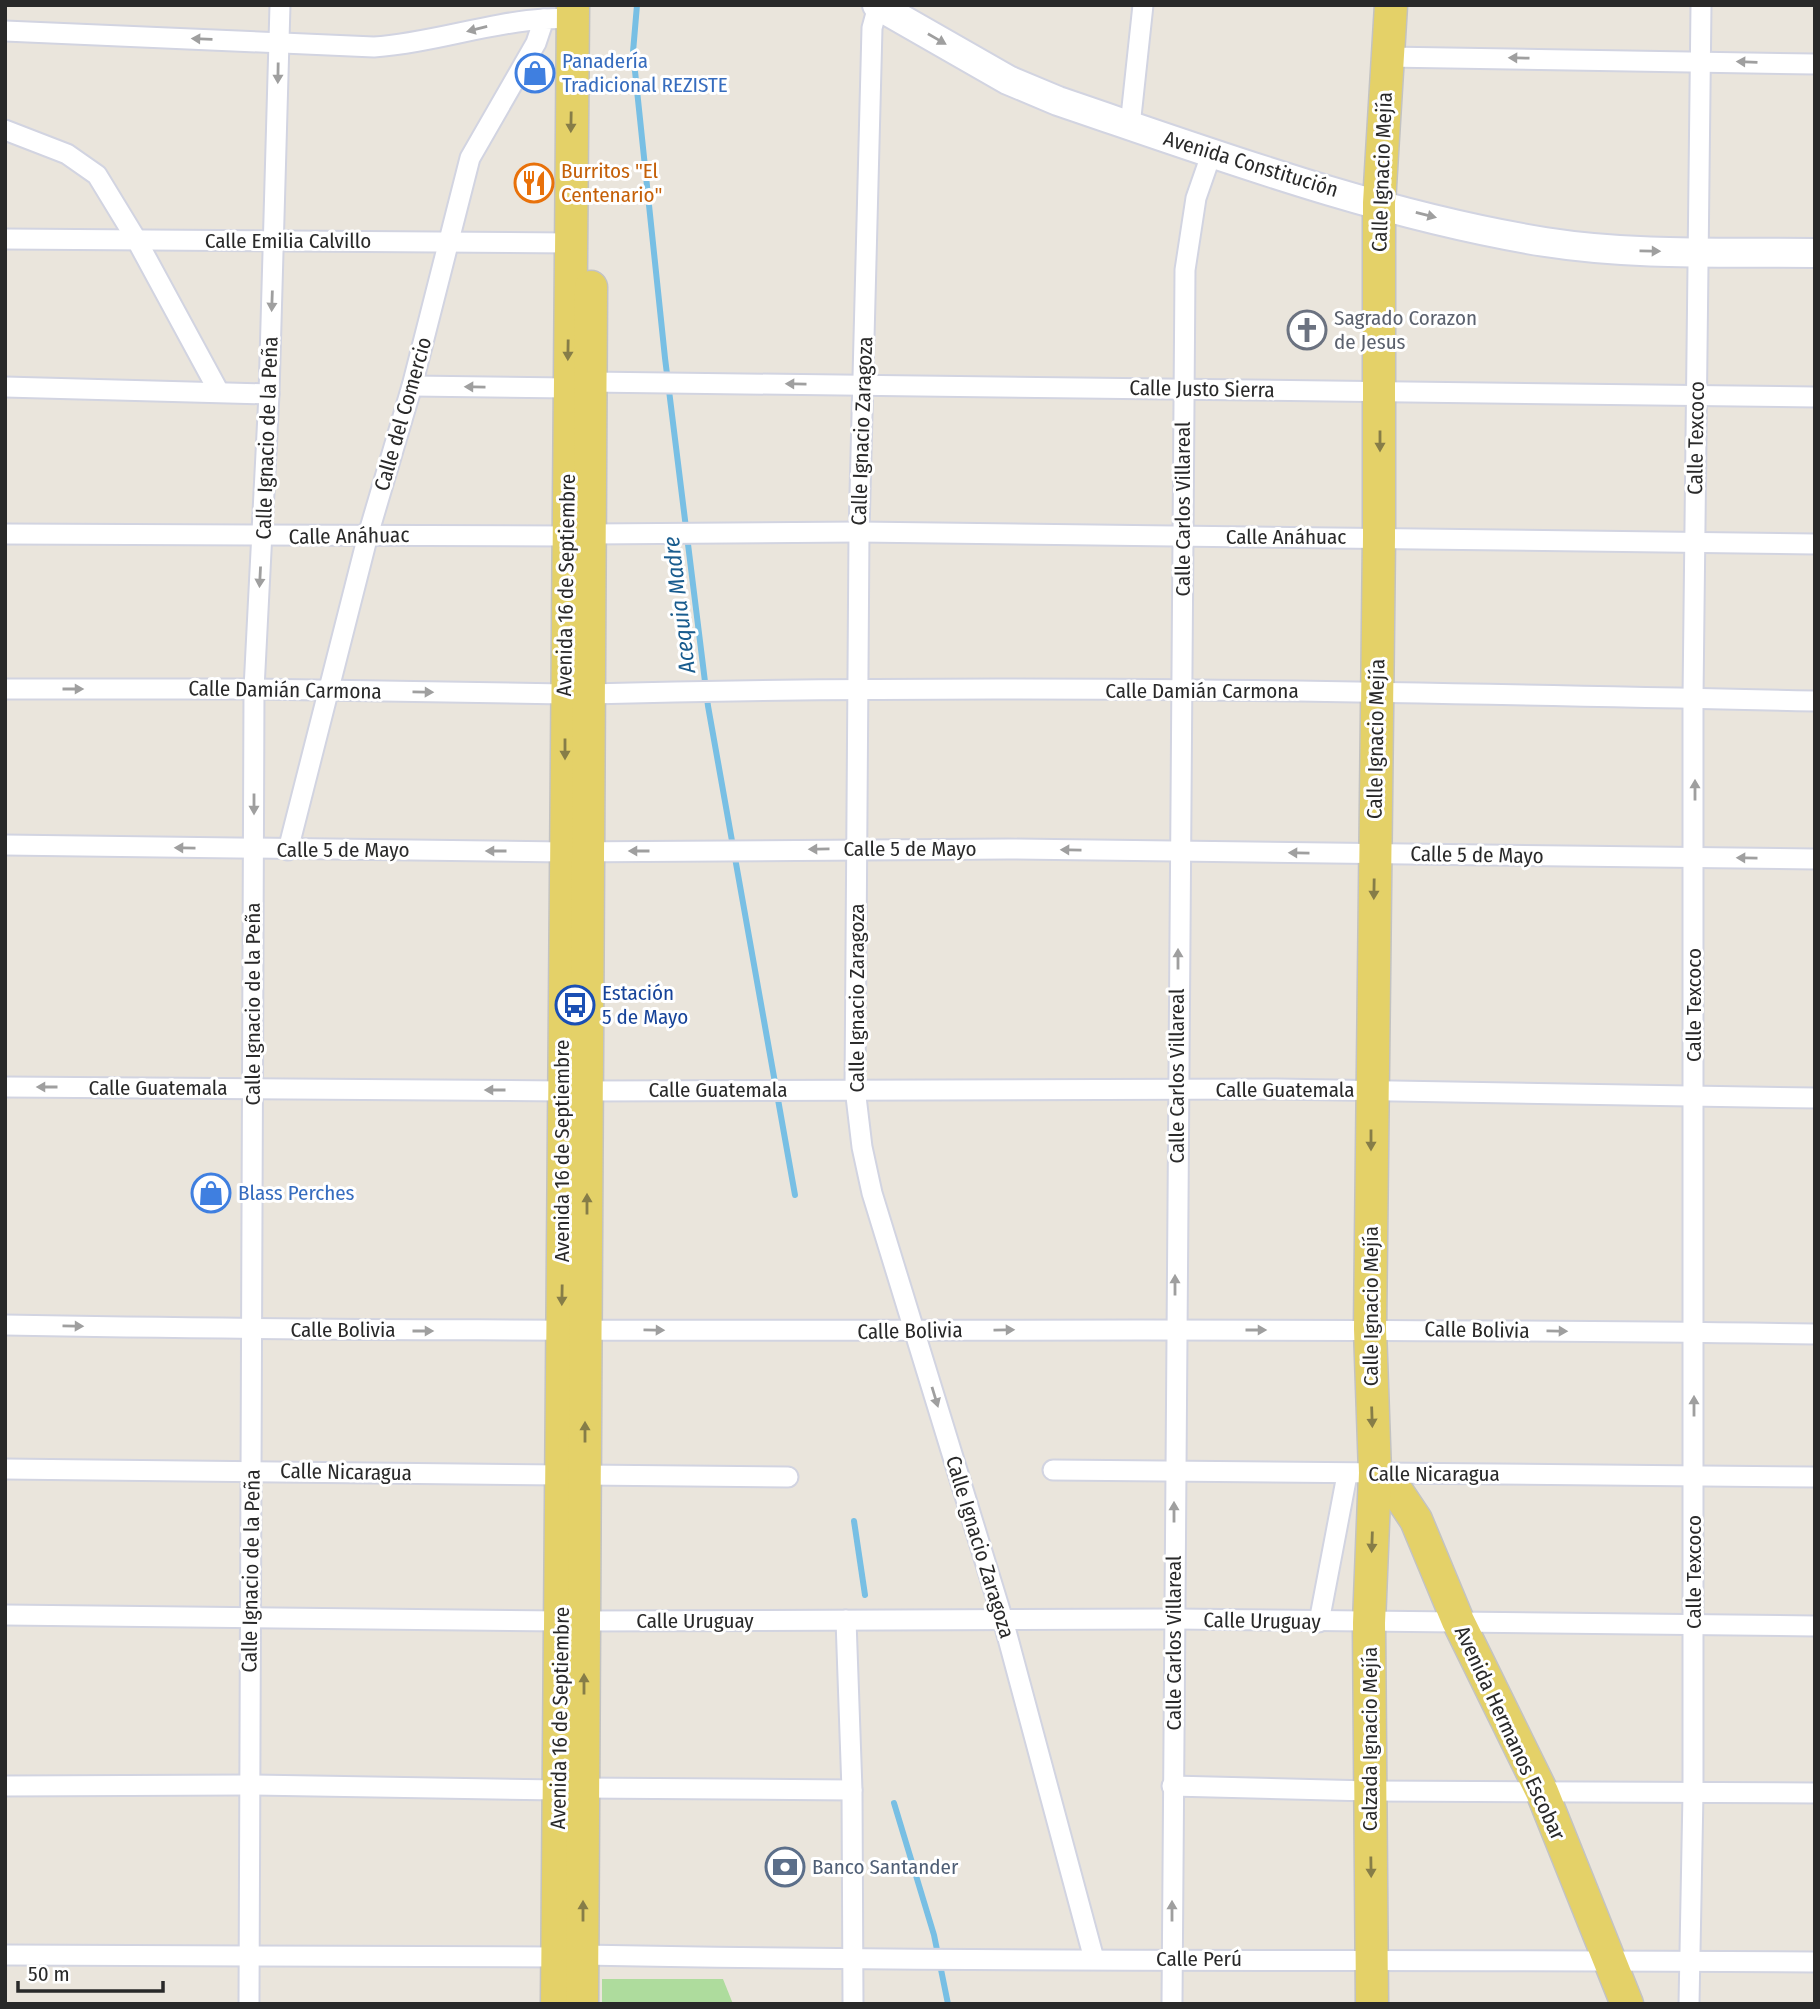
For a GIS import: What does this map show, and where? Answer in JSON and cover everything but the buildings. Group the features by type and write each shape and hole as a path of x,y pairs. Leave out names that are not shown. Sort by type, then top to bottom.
{"main road":[{"name":"Calle Ignacio Mejía","path":"1361,1474 1370,1329 1379,537 1379,204 1391,5"},
{"name":"Avenida 16 de Septiembre","path":"571,12 570,243 579,385"},
{"name":"Avenida 16 de Septiembre","path":"571,12 579,385 570,1956 582,2004"},
{"name":"Calzada Ignacio Mejía","path":"1361,1474 1370,1623 1372,2004"},
{"name":"Avenida Hermanos Escobar","path":"1361,1474 1398,1493 1416,1520 1458,1623 1542,1792 1627,2004"},
{"name":"Avenida 16 de Septiembre","path":"557,2004 570,1956"}],"street":[{"name":"Calle Ignacio de la Peña","path":"249,2004 254,689 269,394 280,5"},
{"name":"Avenida Constitución","path":"878,5 1009,80 1058,101 1379,204 1487,231 1547,242 1632,251 1815,253"},
{"name":"Calle Ignacio Zaragoza","path":"878,5 872,27 865,386 859,532 856,1088 862,1147 872,1193 1003,1620 1094,1959"},
{"path":"1130,125 1143,5"},
{"name":"Calle Texcoco","path":"1689,2004 1692,1961 1694,1623 1693,698 1701,5"},
{"path":"5,31 374,47 408,44 508,22 571,12"},
{"name":"Calle del Comercio","path":"288,850 368,535 412,386 470,158 536,43 571,12"},
{"path":"1387,57 1701,60 1815,64"},
{"path":"5,130 83,163 107,190 219,392"},
{"name":"Calle Carlos Villareal","path":"1172,2004 1183,389 1188,233 1196,198 1212,152"},
{"name":"Calle Emilia Calvillo","path":"5,239 570,243"},
{"name":"Calle Justo Sierra","path":"412,386 684,382 1696,398 1815,397"},
{"path":"5,387 269,394"},
{"name":"Calle Anáhuac","path":"5,534 262,537 859,532 1815,544"},
{"name":"Calle Damián Carmona","path":"5,690 254,689 577,694 857,689 1377,692 1815,701"},
{"name":"Calle 5 de Mayo","path":"5,845 253,850 857,848 1815,859"},
{"name":"Calle Guatemala","path":"5,1087 575,1091 856,1088 1372,1091 1815,1098"},
{"name":"Calle Bolivia","path":"5,1325 253,1330 1370,1329 1815,1334"},
{"name":"Calle Nicaragua","path":"5,1469 788,1478"},
{"name":"Calle Nicaragua","path":"1053,1470 1815,1477"},
{"path":"1319,1622 1361,1474"},
{"name":"Calle Uruguay","path":"5,1615 572,1621 1174,1619 1815,1626"},
{"path":"853,2004 852,1790 861,1620"},
{"path":"5,1786 248,1785 852,1790"},
{"path":"1172,1786 1370,1791 1815,1793"},
{"name":"Calle Perú","path":"5,1955 249,1958 570,1956 907,1961 1172,1959 1815,1962"}],"green space":[{"path":"602,1979 723,1979 733,2004 602,2004"}],"waterway":[{"name":"Acequia Madre","path":"637,5 633,52 665,358 708,706 795,1195"},
{"name":"Acequia Madre","path":"854,1521 865,1595"},
{"name":"Acequia Madre","path":"894,1803 934,1935 948,2004"}],"place":[{"name":"Panadería Tradicional REZISTE","path":"535,73"},
{"name":"Burritos \"El Centenario\"","path":"534,183"},
{"name":"Sagrado Corazon de Jesus","path":"1307,330"},
{"name":"Estación 5 de Mayo","path":"575,1005"},
{"name":"Blass Perches","path":"211,1193"},
{"name":"Banco Santander","path":"785,1867"}]}
